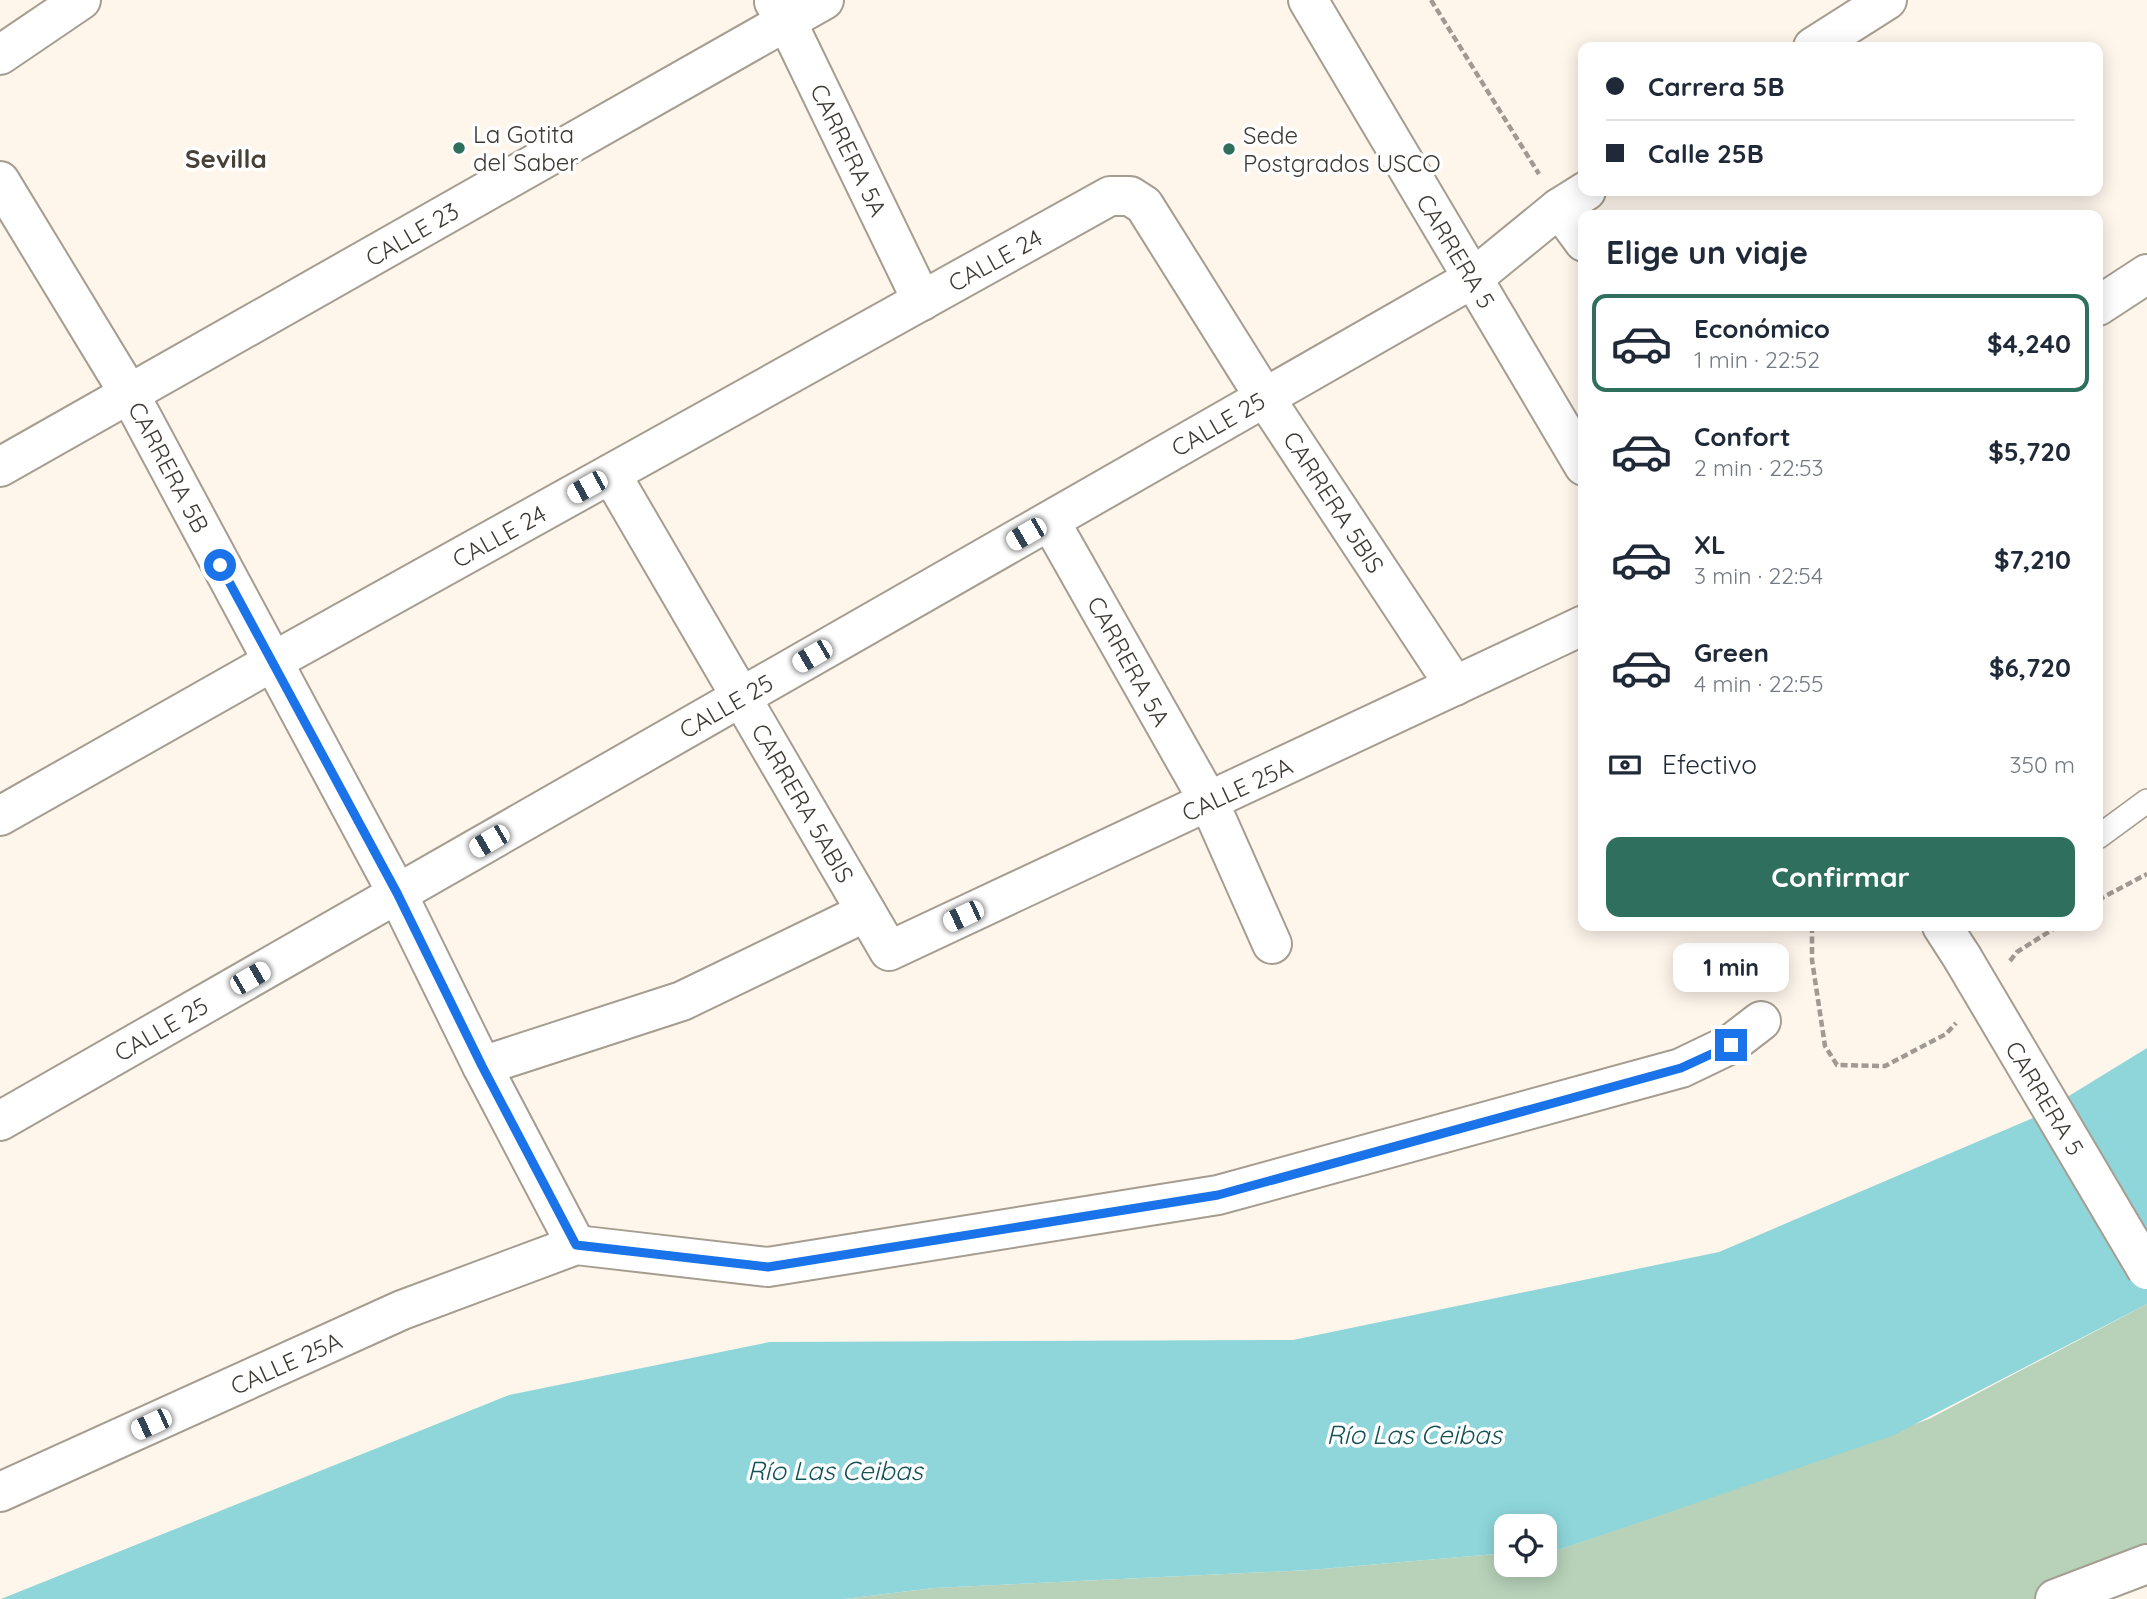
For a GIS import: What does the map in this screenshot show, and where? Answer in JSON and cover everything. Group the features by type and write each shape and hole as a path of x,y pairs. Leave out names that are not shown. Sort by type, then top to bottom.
{"street":[{"path":"0,55 81,0"},
{"name":"CALLE 23","path":"0,467 130,395 780,11 824,0"},
{"name":"CARRERA 5","path":"1308,0 1578,456"},
{"path":"1821,42 1887,0"},
{"name":"CARRERA 5A","path":"780,11 922,301"},
{"name":"CARRERA 5B","path":"0,181 130,395 397,893 482,1066 576,1245"},
{"name":"CARRERA 5BIS","path":"1110,197 1130,196 1144,205 1265,398 1455,686"},
{"name":"CALLE 24","path":"0,816 1110,197"},
{"path":"1573,199 1578,219"},
{"name":"CALLE 25","path":"0,1121 1472,279 1573,199"},
{"path":"2103,303 2147,274"},
{"name":"CARRERA 5ABIS","path":"611,474 889,951"},
{"name":"CARRERA 5A","path":"1050,521 1209,802 1272,944"},
{"name":"CALLE 25A","path":"889,951 1578,628"},
{"path":"482,1066 682,1001 866,912"},
{"name":"CARRERA 5","path":"1945,931 2147,1270"},
{"path":"576,1245 768,1267 1218,1195 1681,1068 1731,1045 1761,1021"},
{"name":"CALLE 25A","path":"0,1492 402,1310 576,1245"},
{"path":"2055,1599 2147,1564"}],"lane":[{"path":"2103,833 2147,801"}],"path":[{"path":"1431,0 1573,199"},
{"path":"2103,897 2147,874"},
{"path":"1812,931 1812,960 1825,1045 1837,1065 1885,1066 1947,1034 1964,1013"},
{"path":"2008,962 2017,952 2050,931"}],"green space":[{"path":"2147,1304 2147,1564 2055,1599 844,1599 934,1588 1310,1570 1494,1554 1494,1577 1557,1577 1557,1549 1929,1419"}],"water":[{"name":"Río Las Ceibas","path":"2147,1048 2147,1304 1892,1436 1561,1549 1557,1549 1557,1514 1494,1514 1494,1554 1310,1570 934,1588 844,1599 1,1599 509,1395 770,1342 1293,1340 1719,1252 2033,1118"}],"place":[{"name":"La Gotita del Saber","path":"459,148"},
{"name":"Sede Postgrados USCO","path":"1229,149"}],"district":[{"name":"Sevilla","path":"226,158"}],"route":[{"path":"220,565 397,893 482,1066 576,1245 768,1267 1218,1195 1681,1068 1731,1045"}]}
